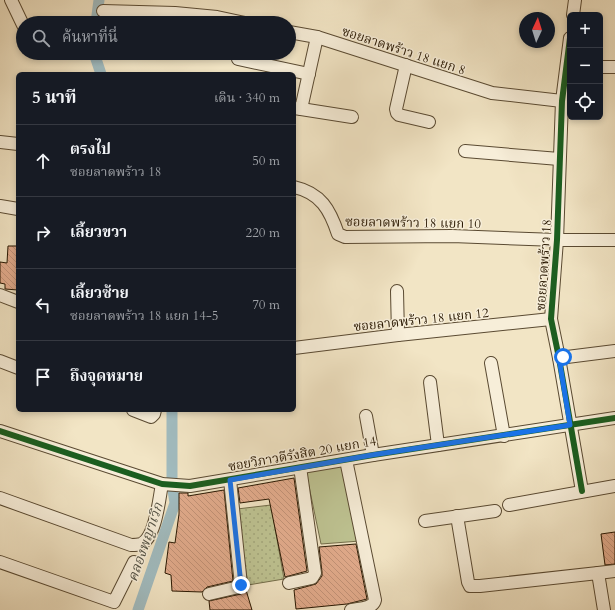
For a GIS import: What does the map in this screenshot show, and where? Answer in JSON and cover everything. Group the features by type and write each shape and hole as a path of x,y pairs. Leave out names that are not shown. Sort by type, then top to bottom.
{"street":[{"path":"11,0 18,16"},
{"path":"573,12 575,0"},
{"path":"103,11 205,16"},
{"name":"ซอยลาดพร้าว 18 แยก 8","path":"296,33 317,37 492,93 562,101"},
{"path":"317,37 309,74 298,109 352,117"},
{"name":"ซอยลาดพร้าว 18","path":"569,48 562,101 551,319 582,491"},
{"path":"243,60 309,74"},
{"path":"406,65 396,109 397,113 399,115 429,122"},
{"path":"603,67 615,67"},
{"path":"0,142 16,144"},
{"path":"465,151 559,159"},
{"name":"ซอยลาดพร้าว 18 แยก 10","path":"296,188 313,195 324,203 332,216 340,236 452,236 556,240"},
{"path":"0,206 16,209"},
{"path":"556,240 615,240"},
{"path":"397,291 398,335"},
{"path":"0,295 16,301"},
{"name":"ซอยลาดพร้าว 18 แยก 12","path":"296,348 398,335 551,319"},
{"path":"559,358 615,351"},
{"path":"0,361 16,367"},
{"path":"492,363 504,436"},
{"path":"430,382 438,445"},
{"path":"138,412 151,417 154,412"},
{"path":"366,416 372,455"},
{"name":"ซอยวิภาวดีรังสิต 20 แยก 14","path":"0,431 162,484 190,486 372,455 615,418"},
{"path":"346,460 375,600 374,604 370,606 351,610"},
{"path":"289,584 312,578 315,573 300,467"},
{"path":"209,594 240,587 241,585 230,480"},
{"path":"0,498 132,545 137,545 145,541 152,529 162,484"},
{"path":"509,505 615,486"},
{"path":"425,521 494,511"},
{"path":"457,516 468,582 470,586 615,571"},
{"path":"0,562 114,602 134,562"},
{"path":"598,573 604,610"}],"green space":[{"path":"344,464 360,541 321,544 306,472"},
{"path":"271,505 284,579 248,585 237,509"}],"building":[{"path":"8,246 16,246 16,290 5,289 5,284 0,283 0,262 7,263"},
{"path":"294,478 307,571 285,577 269,499 240,503 238,488"},
{"path":"224,490 233,581 207,587 202,592 172,591 171,575 165,573 169,542 175,543 179,514 179,493 188,493 188,496"},
{"path":"615,532 615,564 605,565 601,534"},
{"path":"356,544 367,599 347,604 296,609 294,590 316,584 322,576 319,547"},
{"path":"246,590 252,610 210,610 209,601 241,594"}],"waterway":[{"name":"คลองพญาเวิก","path":"97,16 99,0"},
{"name":"คลองพญาเวิก","path":"96,60 100,72"},
{"name":"คลองพญาเวิก","path":"138,610 175,503 172,484 172,412"}],"cycle path":[{"path":"569,48 562,101 557,240 551,319 582,491"},
{"path":"0,431 162,484 190,486 373,455 615,418"}],"route":[{"path":"241,585 230,480 372,455 570,425 559,358 563,357"}]}
